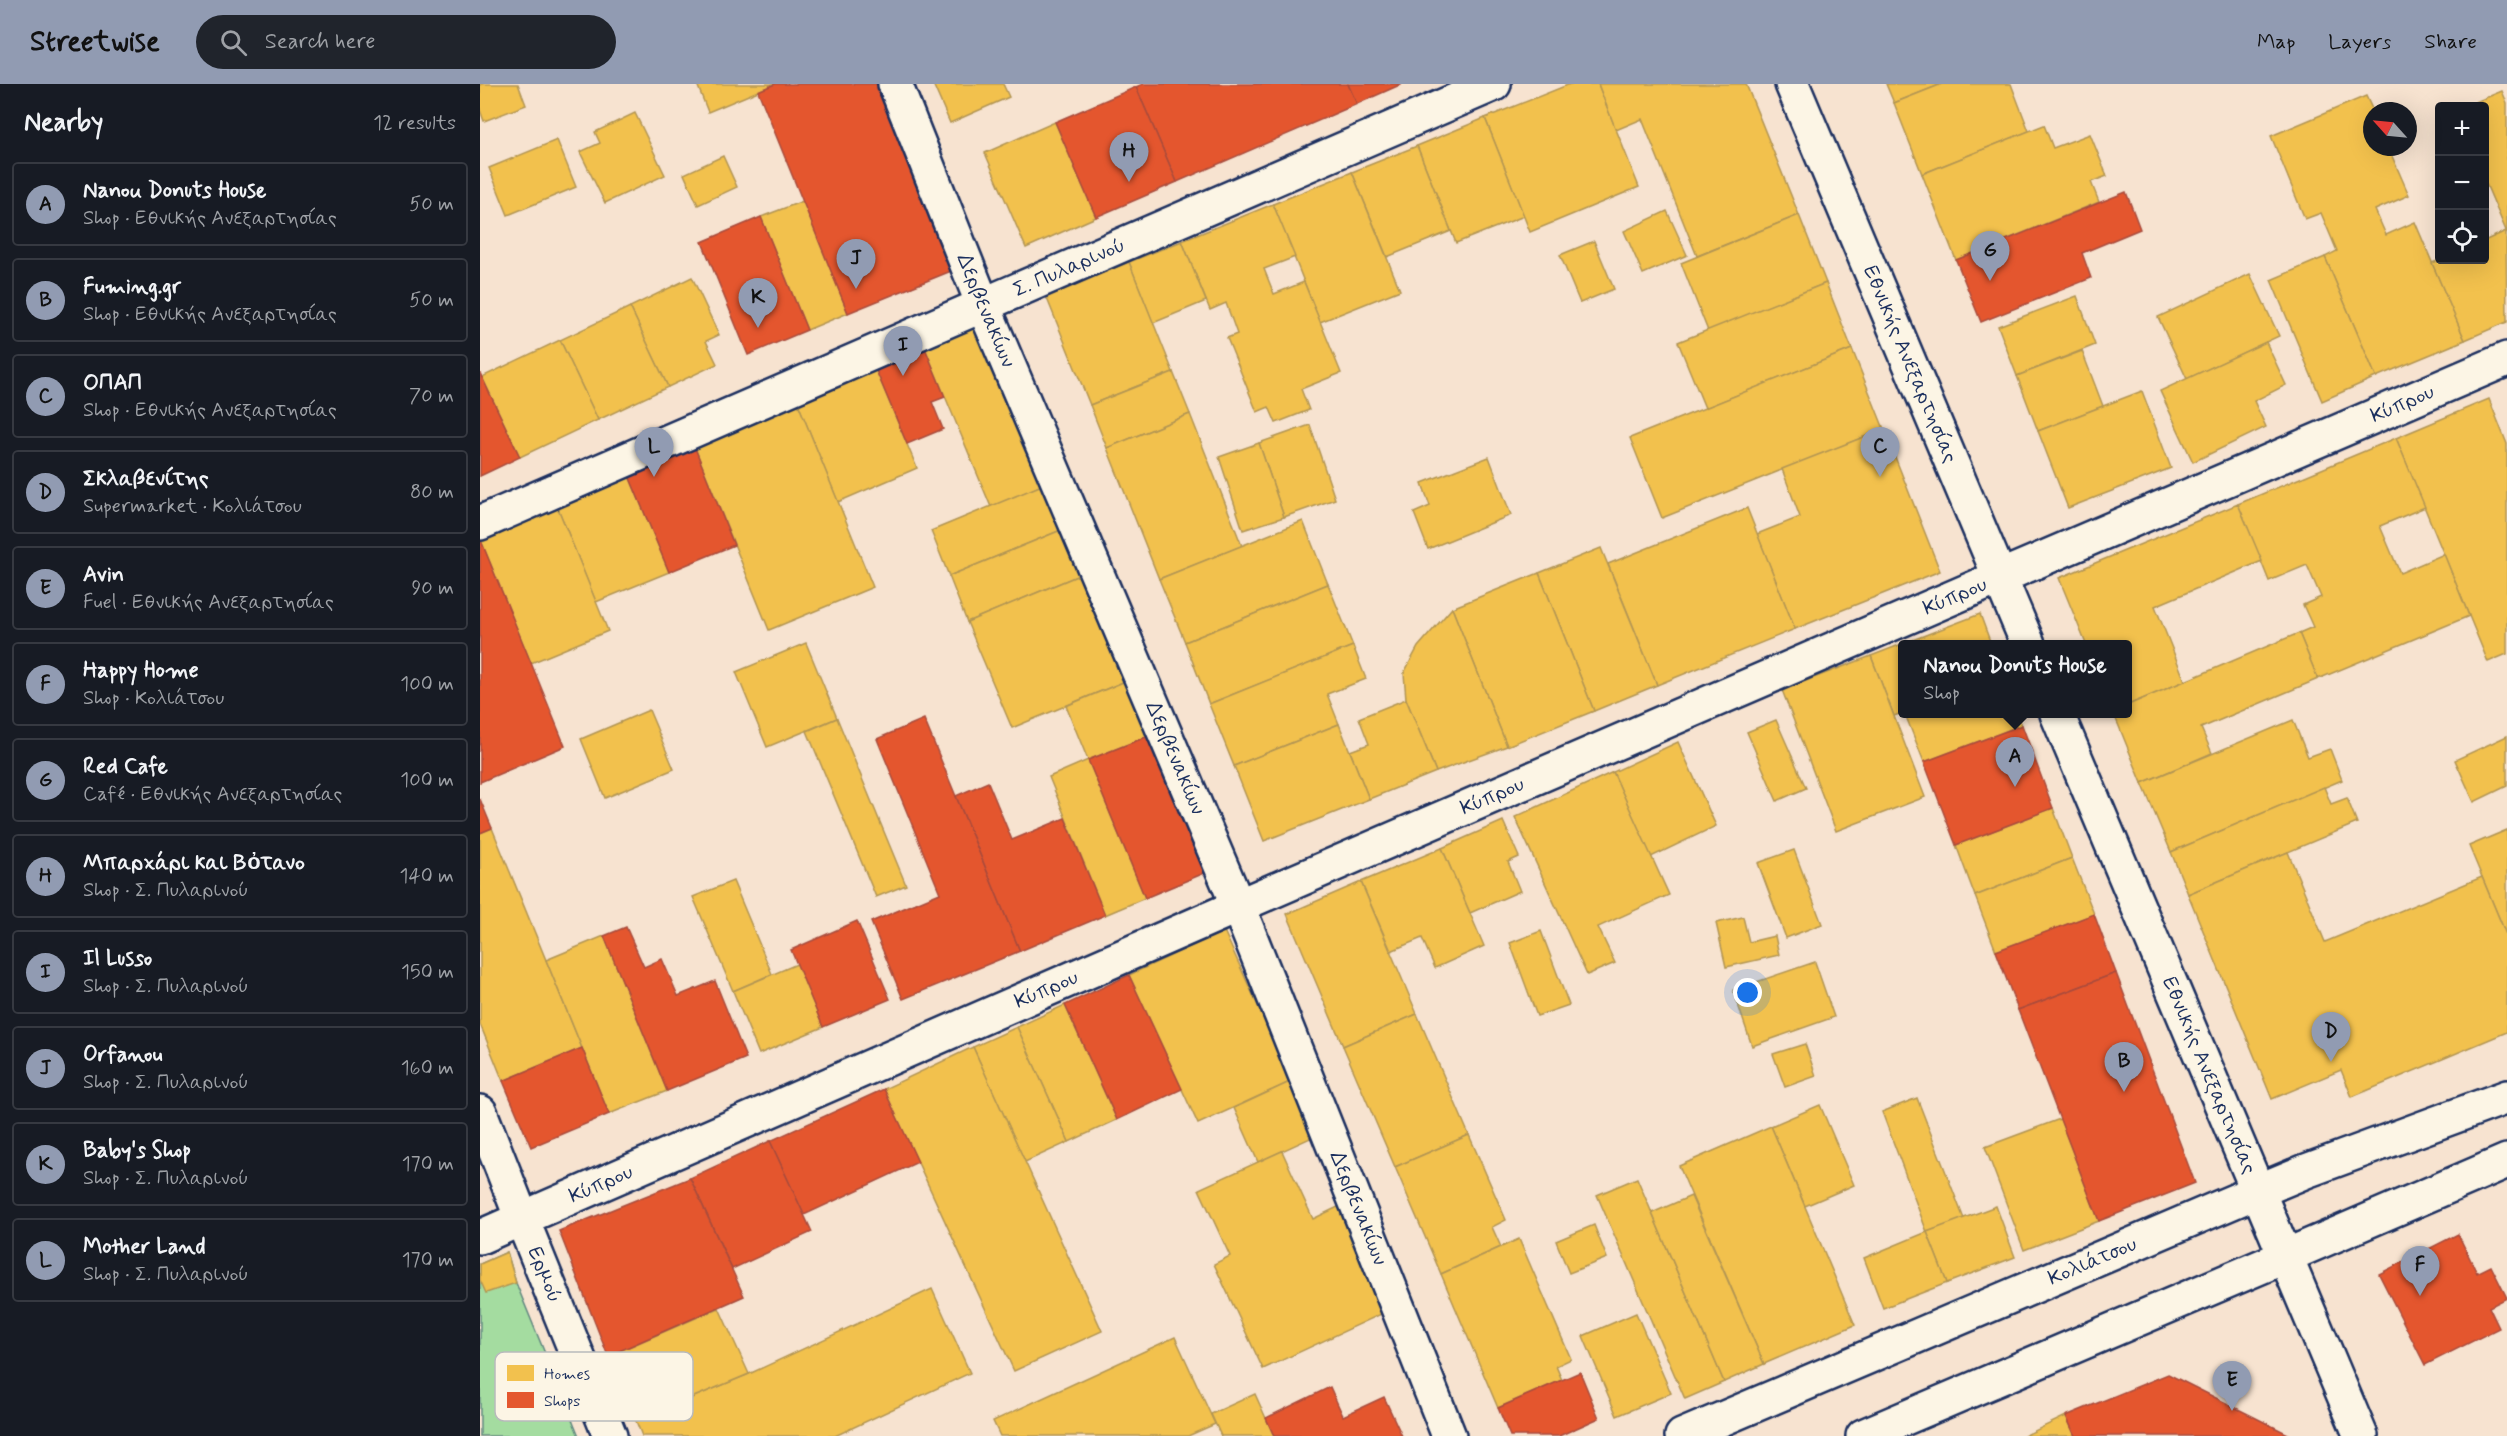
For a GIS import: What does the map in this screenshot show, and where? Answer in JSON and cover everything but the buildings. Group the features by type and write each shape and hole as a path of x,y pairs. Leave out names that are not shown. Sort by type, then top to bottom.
{"street":[{"name":"Δερβενακίων","path":"894,84 982,305 1238,906 1449,1436"},
{"name":"Σ. Πυλαρινού","path":"480,523 1494,84"},
{"name":"Εθνικής Ανεξαρτησίας","path":"1792,84 2026,640"},
{"name":"Κύπρου","path":"480,1237 1238,906 2507,359"},
{"name":"Εθνικής Ανεξαρτησίας","path":"2059,718 2361,1436"},
{"name":"Κολιάτσου","path":"1682,1436 2306,1171 2507,1097"},
{"name":"Ερμού","path":"480,1112 576,1352"},
{"path":"1863,1436 2507,1161"},
{"name":"Ερμού","path":"604,1421 610,1436"}],"green space":[{"path":"507,1252 516,1283 544,1352 495,1352 495,1421 573,1421 579,1436 480,1436 480,1264"}],"place":[{"name":"Μπαρχάρι και Βὀτανο","path":"1129,182"},
{"name":"Red Cafe","path":"1990,281"},
{"name":"Orfanou","path":"856,289"},
{"name":"Baby's Shop","path":"758,328"},
{"name":"Il Lusso","path":"903,376"},
{"name":"Mother Land","path":"654,477"},
{"name":"ΟΠΑΠ","path":"1880,477"},
{"name":"Nanou Donuts House","path":"2015,787"},
{"name":"Σκλαβενίτης","path":"2331,1062"},
{"name":"Fuming.gr","path":"2124,1092"},
{"name":"Happy Home","path":"2420,1296"},
{"name":"Avin","path":"2232,1411"}]}
